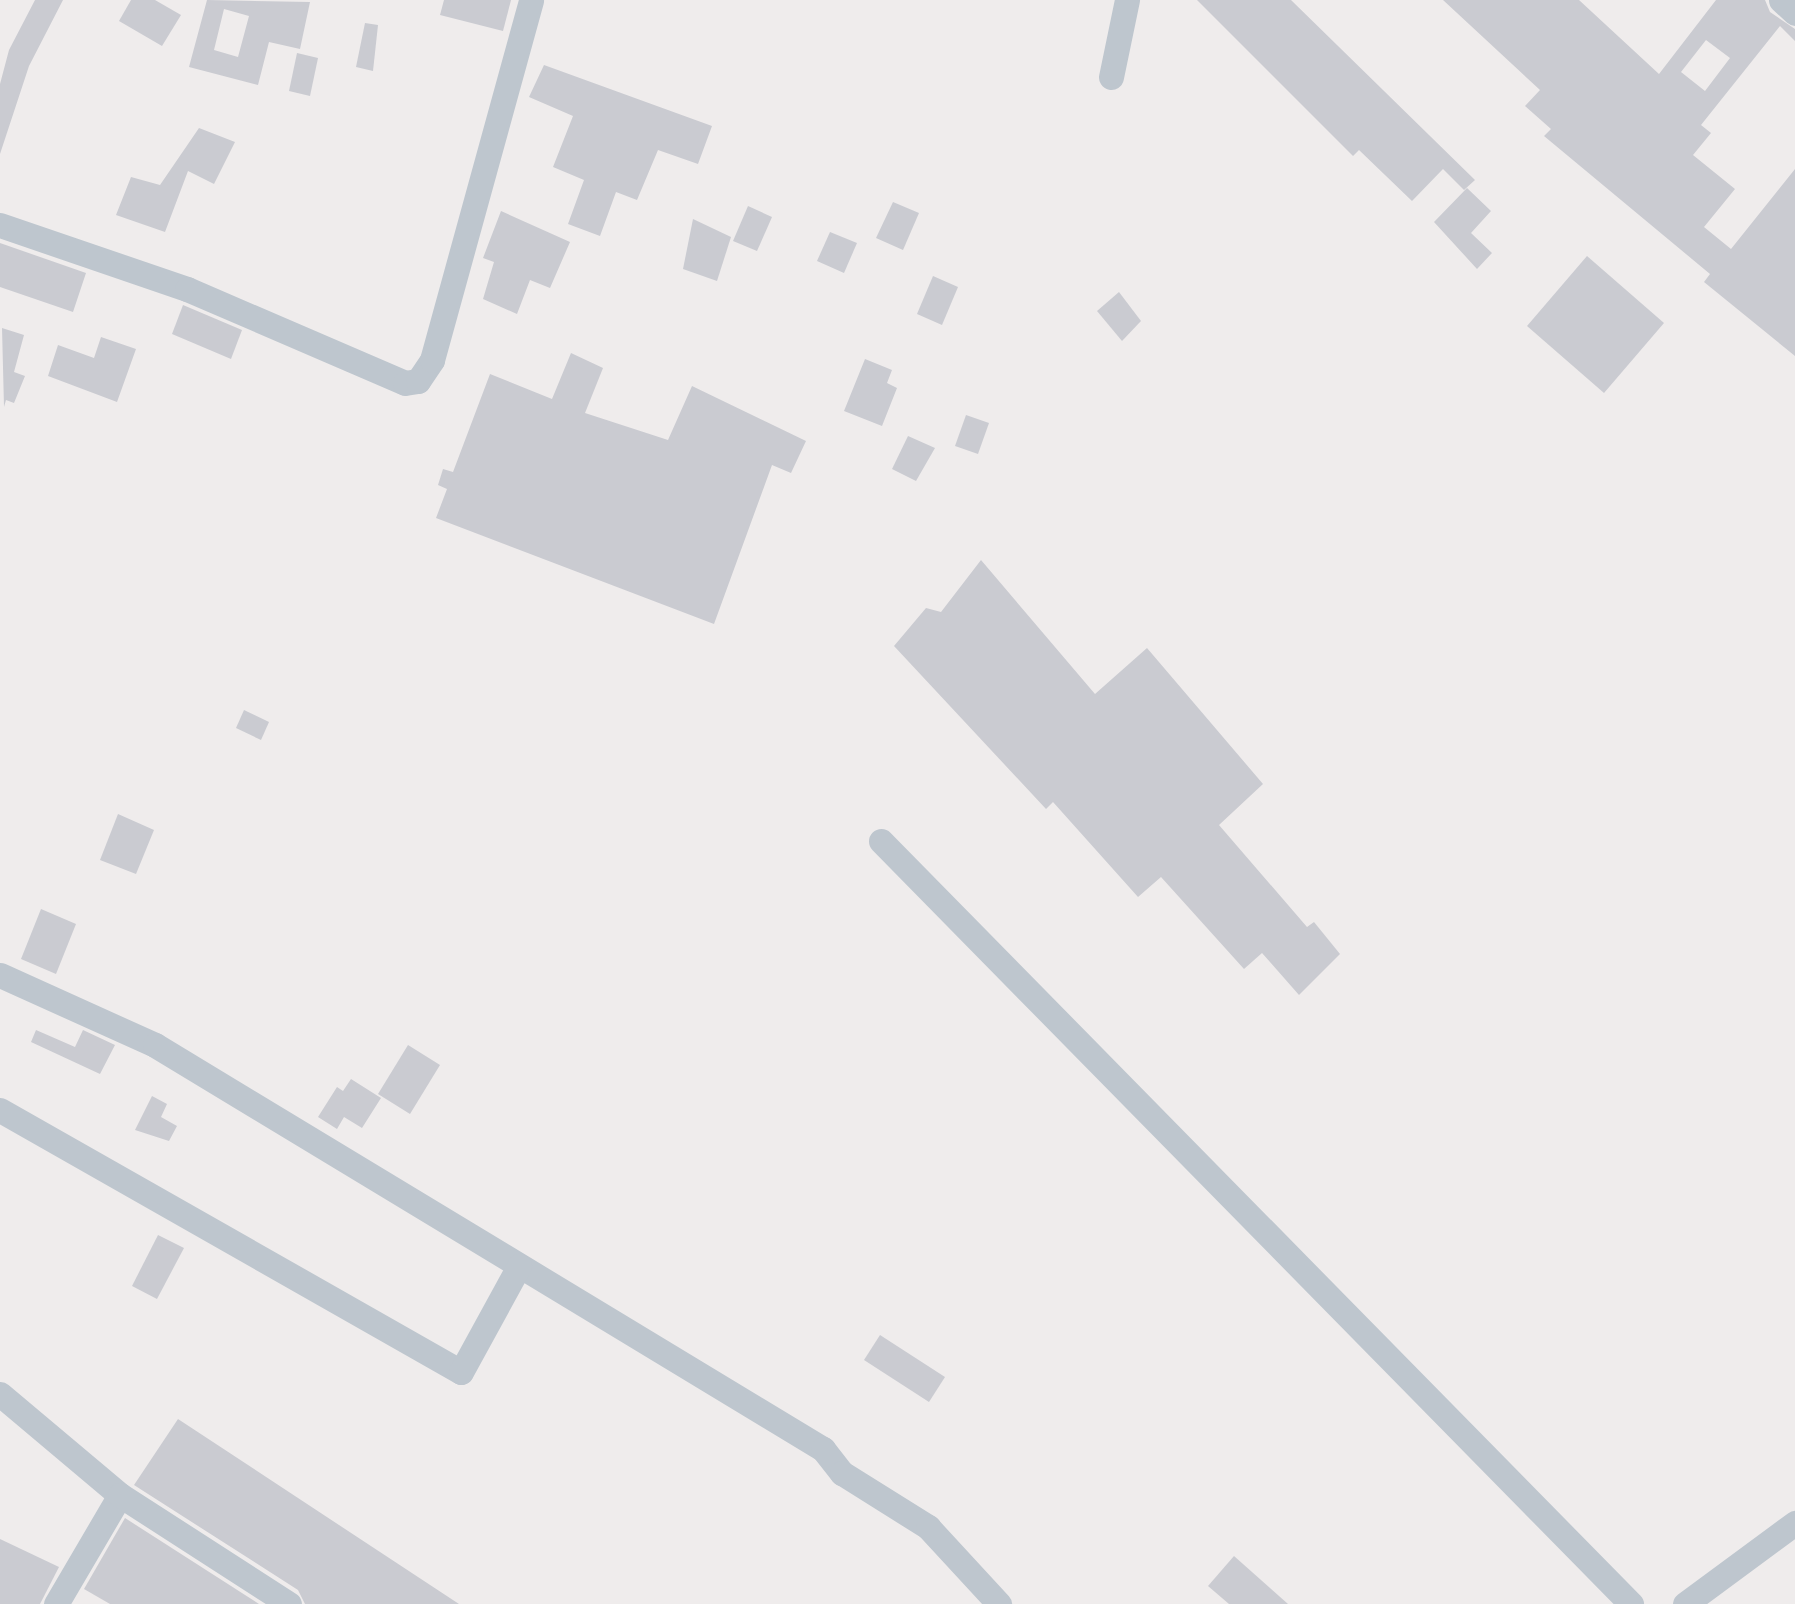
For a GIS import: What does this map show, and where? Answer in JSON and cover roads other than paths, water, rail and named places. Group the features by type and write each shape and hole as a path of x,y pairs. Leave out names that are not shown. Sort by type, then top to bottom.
{"street":[{"path":"0,225 187,289 404,383 418,381 432,360 531,0"},
{"path":"1111,76 1127,0"},
{"path":"1782,0 1795,13"},
{"path":"880,841 1631,1604"},
{"path":"0,975 155,1045 823,1449 842,1473 928,1527 999,1604"},
{"path":"0,1110 461,1372 519,1266"},
{"path":"0,1394 120,1495 290,1604"},
{"path":"56,1604 120,1495"},
{"path":"1685,1604 1795,1524"}]}
